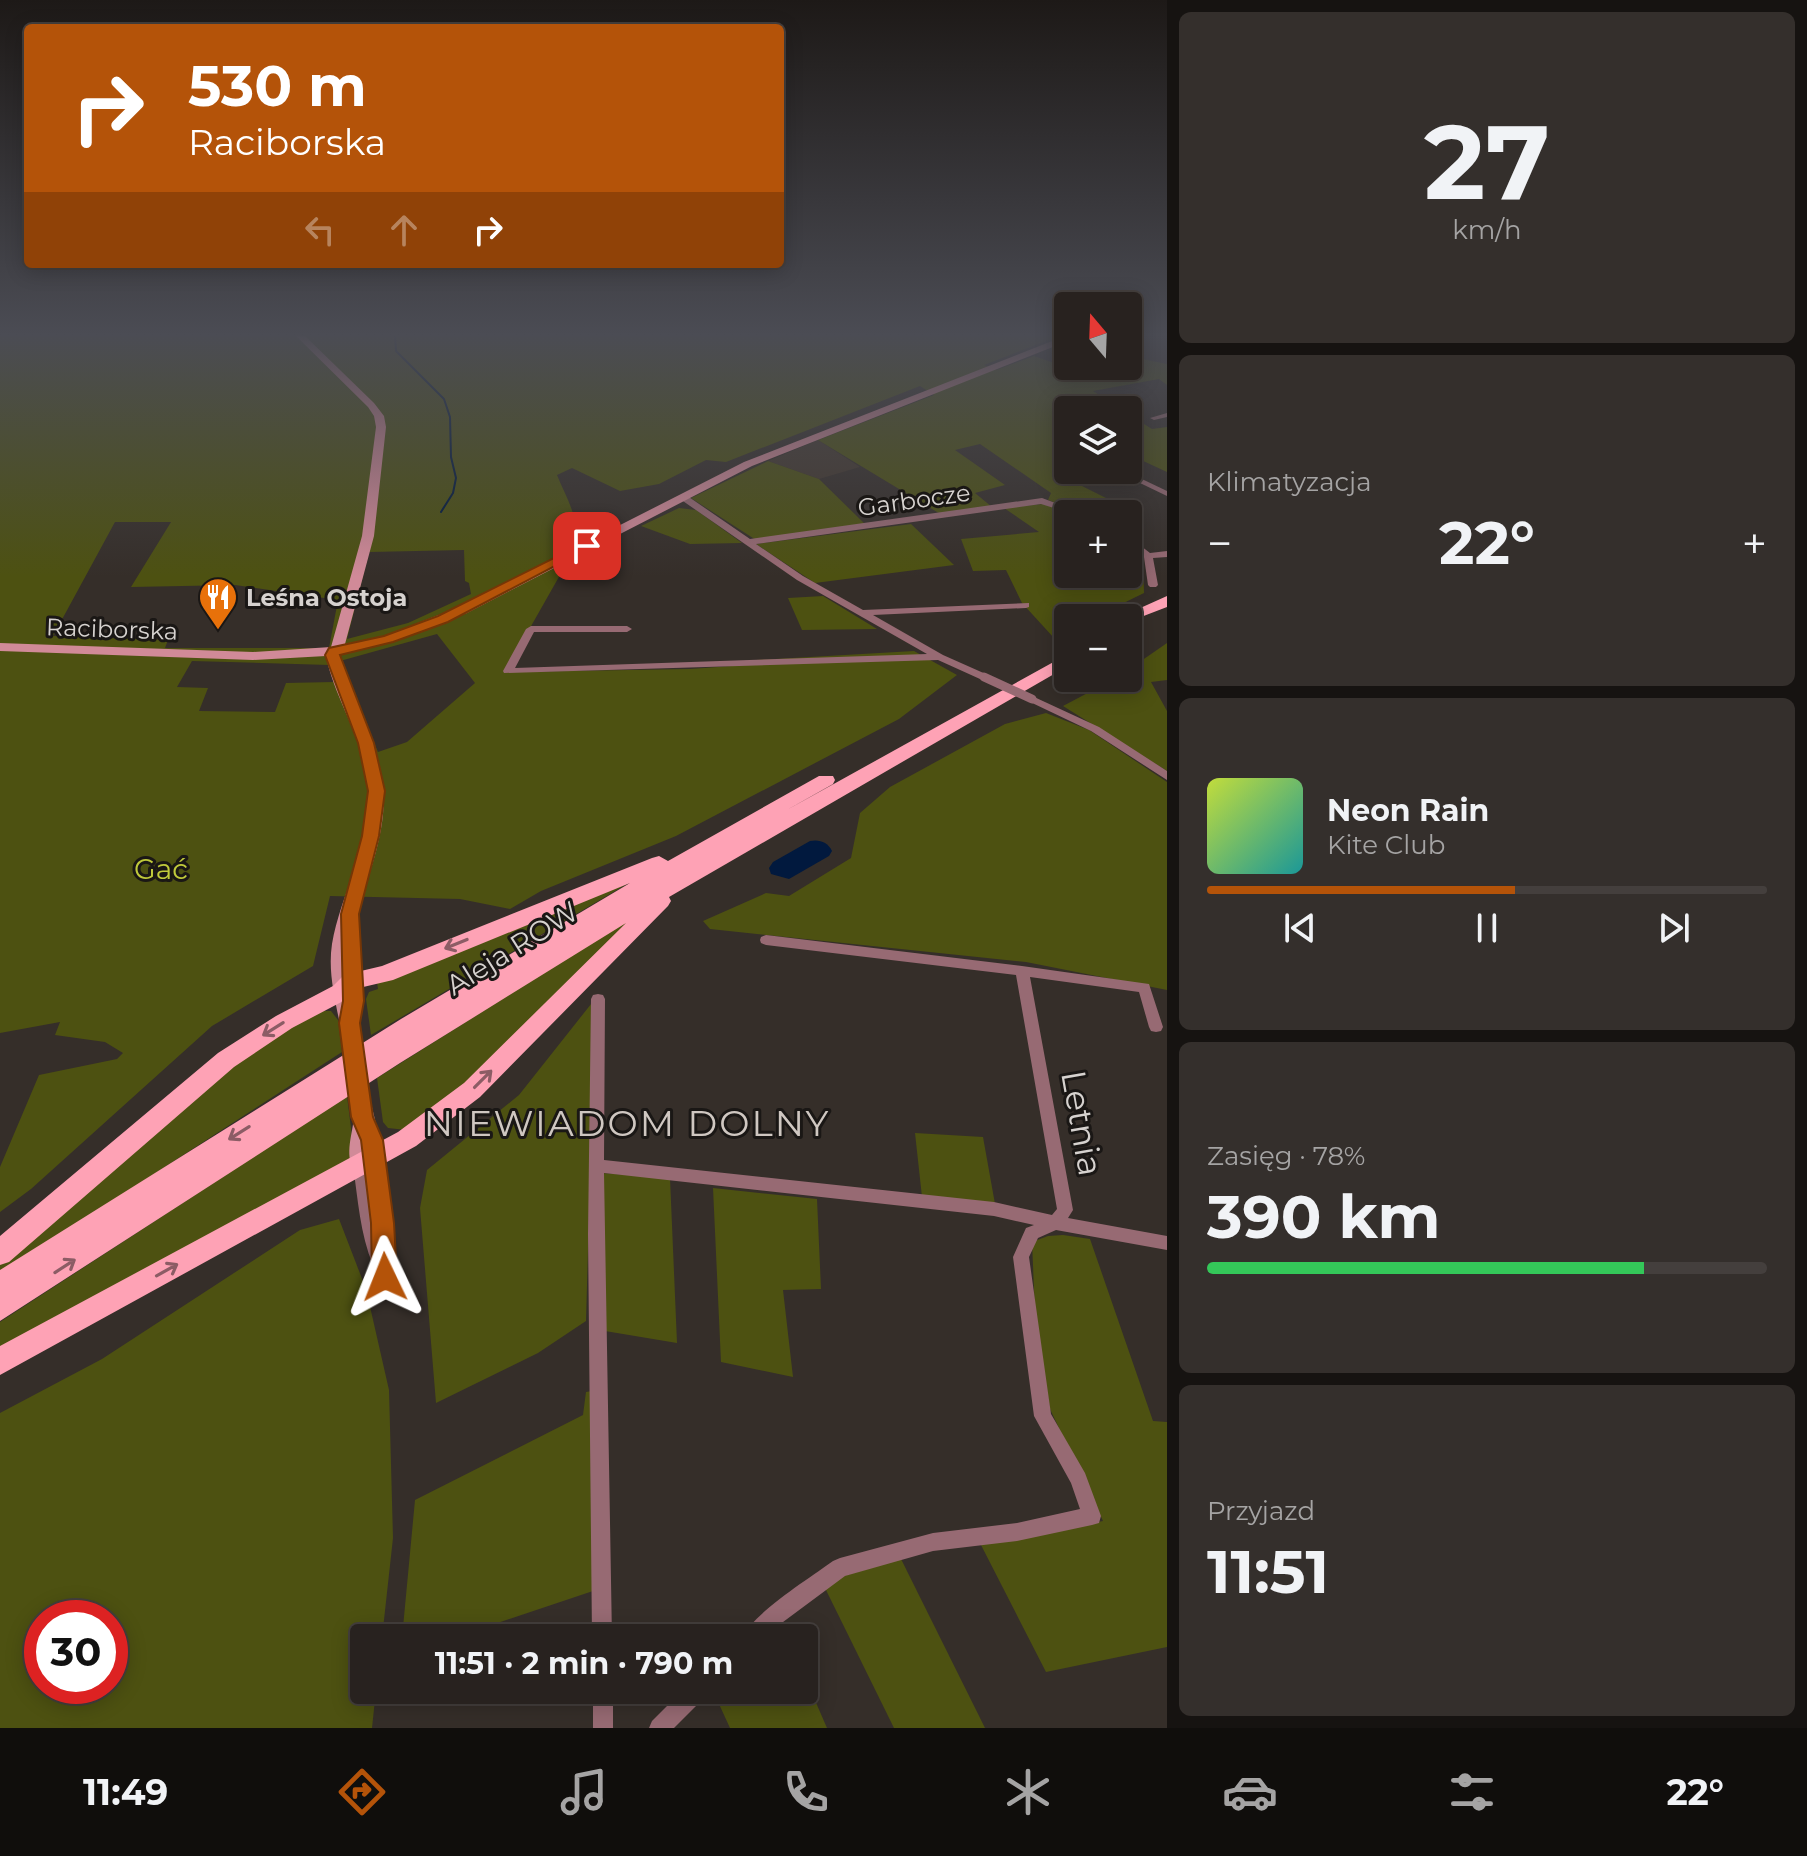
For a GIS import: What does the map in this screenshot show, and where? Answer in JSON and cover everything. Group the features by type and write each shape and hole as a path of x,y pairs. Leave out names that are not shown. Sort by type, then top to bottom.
{"main road":[{"path":"368,1161 358,1144 362,1117 347,986 350,914 371,836 376,791 366,743 334,664 334,651 368,536 381,427 379,416"},
{"name":"Raciborska","path":"0,647 253,656 334,651 388,639 443,619 762,458 870,416"},
{"path":"1142,611 1167,601"},
{"path":"1142,624 1167,613"},
{"name":"Aleja ROW","path":"0,1285 507,965 711,843 1054,656"},
{"name":"Aleja ROW","path":"0,1308 392,1056 700,868 1054,667"},
{"path":"0,1253 196,1083 270,1031 347,986 385,974 711,843"},
{"path":"0,1361 407,1139 472,1090 650,911 700,868"}],"street":[{"path":"1154,418 1164,416"},
{"path":"1142,482 1167,494"},
{"path":"683,497 800,578 939,657 1095,729 1167,776"},
{"name":"Garbocze","path":"750,542 1042,501 1054,505"},
{"path":"1142,551 1148,556 1153,585"},
{"path":"1148,556 1167,554"},
{"path":"861,613 1026,605"},
{"path":"627,629 531,629 508,671 939,657"},
{"path":"766,940 1144,988 1156,1027"},
{"name":"Letnia","path":"1022,971 1065,1210 1056,1223"},
{"path":"598,999 596,1166 602,1624"},
{"path":"368,1161 382,1223 385,1277 371,1234 368,1161"},
{"path":"596,1166 994,1209 1167,1243"},
{"path":"766,1624 840,1568 933,1542 1017,1532 1092,1516 1079,1479 1043,1416 1021,1257 1032,1233 1056,1223"},
{"path":"603,1704 603,1728"},
{"path":"659,1728 684,1704"}],"shaded area":[{"path":"818,440 860,467 819,479 768,461"}],"green space":[{"name":"Gać","path":"0,416 844,416 726,462 706,460 659,484 620,491 572,468 557,475 575,519 574,547 540,565 564,568 505,672 690,669 746,665 756,660 914,651 957,675 899,719 676,836 541,891 510,909 460,899 330,896 313,966 212,1026 31,1189 0,1212 0,1167 39,1075 117,1059 123,1053 105,1042 55,1035 60,1022 0,1033","holes":["115,522 171,522 131,587 235,585 338,600 329,648 165,648 168,640 53,636","464,550 465,581 469,583 471,594 408,623 347,639 369,552","437,634 475,683 407,742 378,752 340,661","192,661 329,665 334,682 286,683 275,712 199,711 208,688 177,687"]},
{"name":"Gać","path":"881,416 1054,416 1054,484 1078,484 1110,500 1048,500 1051,493 980,444 955,450 1005,485 975,493 992,507 942,515 818,440"},
{"path":"1142,423 1152,429 1167,427 1167,472 1142,460"},
{"path":"768,461 819,479 867,526 756,540 691,498"},
{"path":"1043,504 1054,508 1054,588 1142,588 1142,556 1144,593 1122,604 1054,604 1054,638 1022,603 1006,570 973,571 961,539 1039,532 1004,508"},
{"path":"679,508 696,510 742,543 690,544 641,526"},
{"path":"911,524 954,565 815,583 756,544"},
{"path":"823,596 877,629 802,630 788,598"},
{"path":"1167,643 1167,680 1151,682 1167,711 1167,771 1063,706 1090,692 1142,692 1142,660"},
{"path":"1046,713 1089,730 1167,782 1167,990 1026,962 710,929 703,921 766,893 789,896 851,858 860,813 890,787 1005,724"},
{"path":"649,871 371,1035 366,999 369,992 378,989 377,982"},
{"path":"650,906 467,1085 406,1130 388,1128 383,1122 377,1078"},
{"path":"595,999 586,1321 538,1353 436,1403 420,1208 427,1170 519,1095"},
{"path":"319,1011 331,1011 338,1020 342,1052 0,1274 0,1261 238,1058"},
{"path":"347,1096 355,1160 0,1353 0,1322"},
{"path":"915,1133 983,1137 995,1204 922,1197"},
{"path":"601,1173 670,1178 677,1343 605,1331"},
{"path":"713,1188 817,1199 821,1289 783,1290 793,1377 721,1362"},
{"path":"339,1219 366,1289 389,1390 393,1538 384,1624 350,1624 350,1704 375,1704 372,1728 0,1728 0,1413 102,1359 300,1230"},
{"path":"1063,1235 1090,1239 1153,1421 1167,1422 1167,1647 1046,1672 981,1545 1103,1521 1050,1409 1035,1313 1032,1242"},
{"path":"592,1391 593,1591 495,1624 403,1624 415,1500 583,1415 586,1392"},
{"path":"901,1559 985,1728 894,1728 825,1588 840,1577"},
{"path":"719,1704 817,1704 827,1728 730,1728"}],"water":[{"path":"810,841 826,843 832,851 829,856 789,879 771,874 769,868 773,862"}],"waterway":[{"path":"441,512 453,493 456,478 451,457 450,416"}],"place":[{"name":"Leśna Ostoja","path":"218,631"}],"district":[{"name":"NIEWIADOM DOLNY","path":"627,1123"}],"route":[{"path":"385,1277 372,1140 362,1117 350,1023 353,1001 353,931 350,914 371,836 376,806 375,776 366,743 332,655 334,651 388,639 443,619 587,546"}]}
